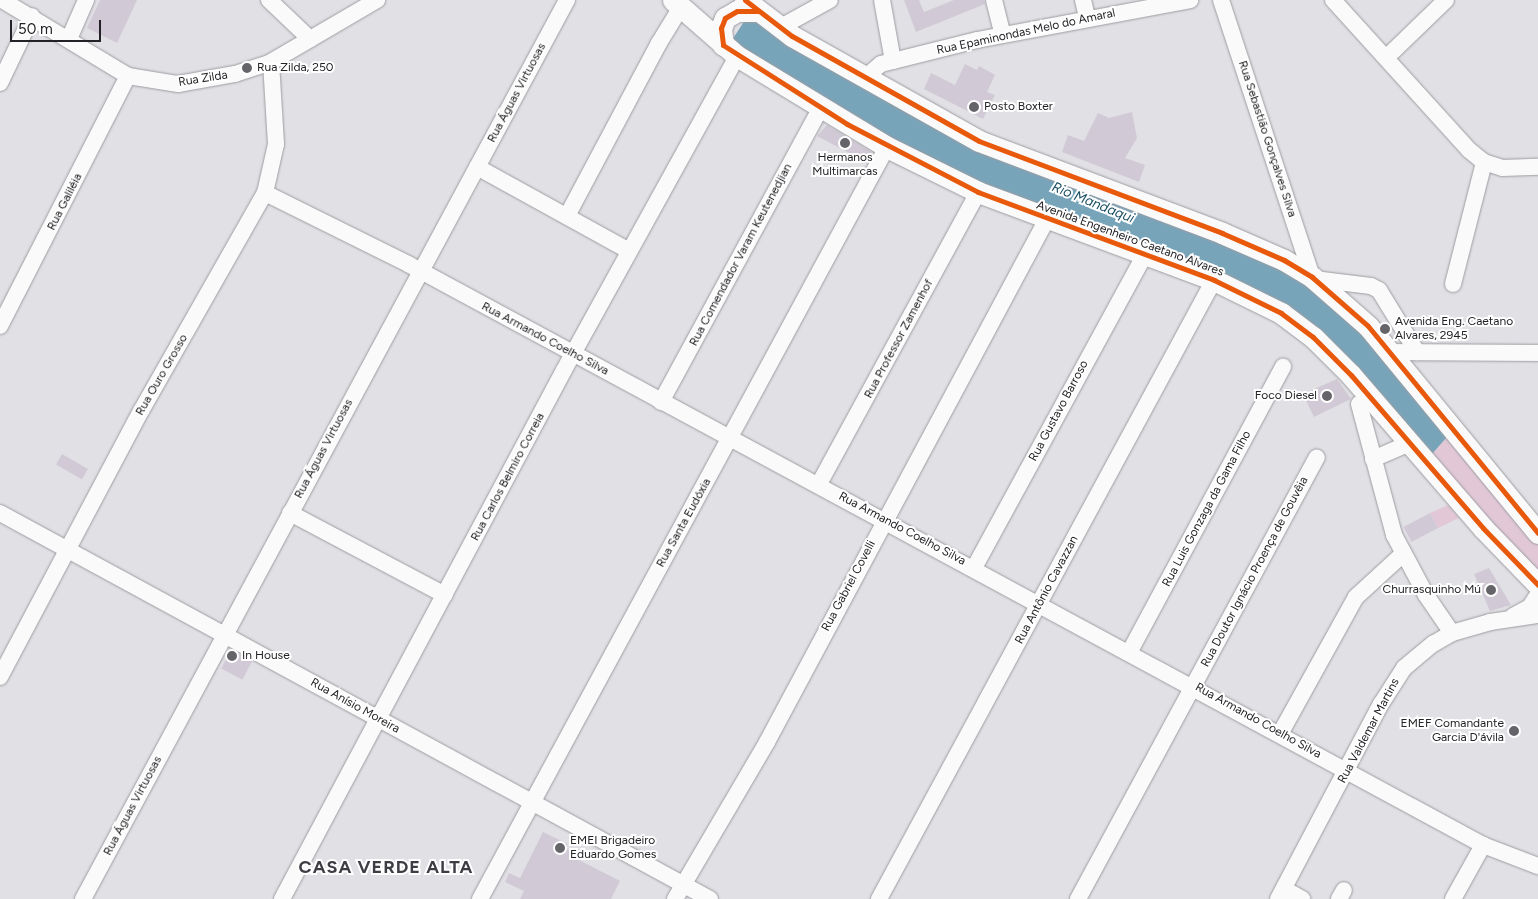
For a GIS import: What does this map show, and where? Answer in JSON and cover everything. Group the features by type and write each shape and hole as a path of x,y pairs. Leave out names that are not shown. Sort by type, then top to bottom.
{"main road":[{"name":"Avenida Engenheiro Caetano Alvares","path":"677,4 730,51 820,108 887,147 978,192 1214,280 1281,313 1313,336 1538,585"},
{"path":"730,51 721,28 725,18 751,6 779,28 979,141 1204,226 1284,260 1313,278 1346,304 1390,352 1538,533"}],"street":[{"name":"Rua Zilda","path":"2,0 32,16 128,76 178,84 200,82 270,62 377,0"},
{"path":"68,39 86,0"},
{"path":"269,0 310,39"},
{"name":"Rua Águas Virtuosas","path":"83,899 566,0"},
{"path":"779,28 830,0"},
{"path":"882,0 893,61"},
{"path":"994,0 1003,35"},
{"path":"1083,0 1087,18"},
{"name":"Rua Sebastião Gonçalves Silva","path":"1221,0 1313,278"},
{"path":"1333,0 1387,57 1453,134 1484,162 1502,168 1538,166"},
{"path":"1387,57 1446,0"},
{"name":"Rua Epaminondas Melo do Amaral","path":"867,76 881,64 893,61 1003,35 1183,1"},
{"path":"567,216 677,4"},
{"path":"0,83 32,16"},
{"name":"Rua Carlos Belmiro Correia","path":"282,899 629,251 730,51"},
{"name":"Rua Ouro Grosso","path":"0,677 67,549 265,193 276,144 270,62"},
{"name":"Rua Galiléia","path":"0,326 128,76"},
{"name":"Rua Comendador Varam Keutenedjian","path":"661,402 820,108"},
{"name":"Rua Santa Eudóxia","path":"480,899 887,147"},
{"path":"1453,284 1484,162"},
{"path":"477,167 629,251"},
{"name":"Rua Professor Zamenhof","path":"819,484 978,192"},
{"name":"Rua Armando Coelho Silva","path":"265,193 420,271 661,402 819,484 1039,604 1130,651 1483,845 1538,866"},
{"name":"Rua Gabriel Covelli","path":"675,899 767,742 1047,219"},
{"name":"Rua Gustavo Barroso","path":"974,568 1145,254"},
{"path":"1313,278 1371,286 1379,290 1417,352"},
{"name":"Rua Antônio Cavazzan","path":"879,899 1214,280"},
{"path":"1390,352 1538,353"},
{"name":"Rua Luis Gonzaga da Gama Filho","path":"1130,651 1284,367"},
{"path":"1359,404 1382,500 1403,554 1452,633"},
{"path":"1373,459 1410,443"},
{"name":"Rua Doutor Ignácio Proença de Gouvêia","path":"1078,899 1317,457"},
{"name":"Rua Anísio Moreira","path":"0,513 710,899"},
{"path":"290,513 445,595"},
{"path":"1280,734 1356,597 1403,554"},
{"name":"Rua Valdemar Martins","path":"1509,618 1530,607 1538,594"},
{"name":"Rua Valdemar Martins","path":"1281,894 1404,668 1425,650 1452,633 1509,618 1538,615"},
{"path":"1453,899 1483,845"},
{"path":"1281,894 1302,899"}],"shaded area":[{"path":"1447,437 1538,541 1538,578 1432,454"},
{"path":"1448,505 1459,518 1438,528 1430,513"}],"water":[{"name":"Rio Mandaqui","path":"747,17 861,83 1253,250 1341,304 1447,437 1432,454 1330,339 986,186 870,128 730,43"}],"building":[{"path":"100,0 137,0 117,43 87,28"},
{"path":"904,0 919,0 924,12 954,0 984,0 985,4 916,32"},
{"name":"Posto Boxter","path":"965,64 977,70 979,66 995,75 987,92 995,95 983,119 924,89 931,73 955,85"},
{"path":"1132,112 1137,138 1125,158 1145,165 1139,182 1062,152 1068,135 1084,141 1098,113 1109,118"},
{"name":"Hermanos Multimarcas","path":"827,125 872,152 866,162 817,136"},
{"name":"Foco Diesel","path":"1337,379 1351,399 1314,417 1303,394"},
{"path":"62,454 88,469 82,479 56,464"},
{"path":"1430,513 1438,528 1411,542 1404,527"},
{"name":"Churrasquinho Mú","path":"1489,568 1511,605 1490,611 1474,574"},
{"path":"231,650 252,661 242,680 221,669"},
{"path":"543,832 568,844 566,848 577,854 575,858 620,881 611,899 520,899 524,891 505,882 509,873 520,878"}],"cycle path":[{"path":"745,0 792,36 979,141 1222,233 1284,260 1312,277 1368,326 1538,533"},
{"path":"758,11 737,11 725,18 721,28 723,45 847,124 978,192 1214,280 1281,313 1313,337 1351,375 1483,528 1538,585"}],"place":[{"name":"Rua Zilda, 250","path":"247,68"},
{"name":"Posto Boxter","path":"974,107"},
{"name":"Hermanos Multimarcas","path":"845,143"},
{"name":"Avenida Eng. Caetano Alvares, 2945","path":"1385,329"},
{"name":"Foco Diesel","path":"1327,396"},
{"name":"Churrasquinho Mú","path":"1491,590"},
{"name":"In House","path":"232,656"},
{"name":"EMEF Comandante Garcia D'ávila","path":"1514,731"},
{"name":"EMEI Brigadeiro Eduardo Gomes","path":"560,848"}],"district":[{"name":"CASA VERDE ALTA","path":"386,867"}]}
